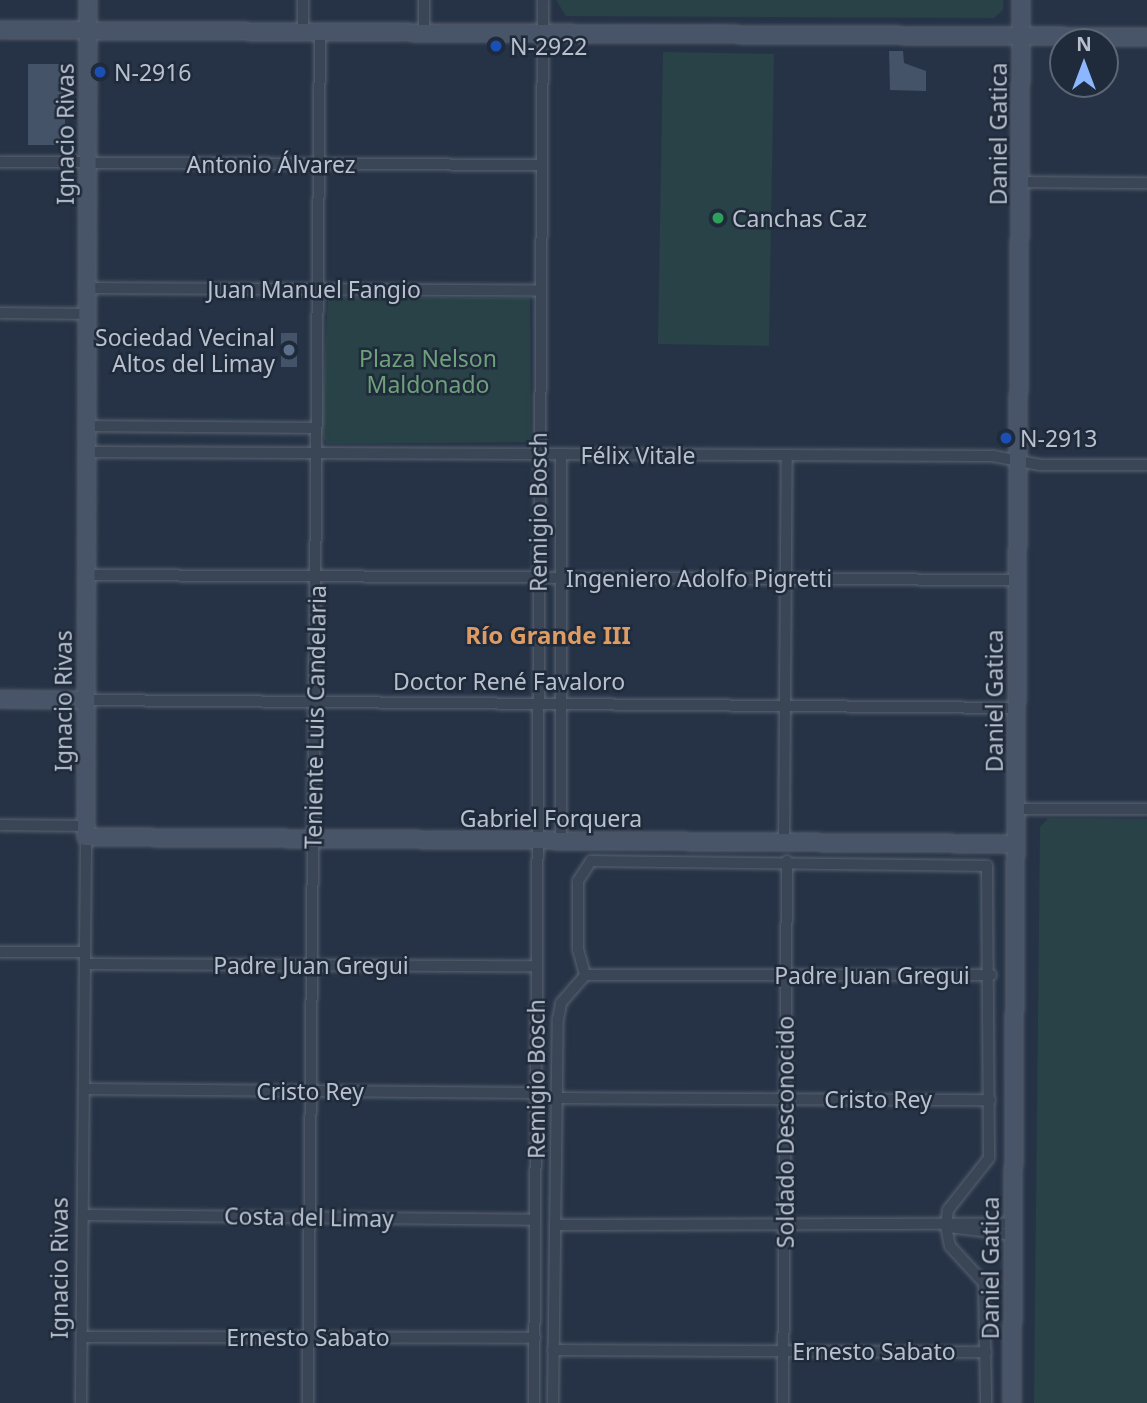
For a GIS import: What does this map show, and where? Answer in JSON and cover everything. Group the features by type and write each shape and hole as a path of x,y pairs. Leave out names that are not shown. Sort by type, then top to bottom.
{"main road":[{"name":"Ignacio Rivas","path":"86,832 88,0"},
{"name":"Daniel Gatica","path":"1012,1403 1021,0"},
{"path":"0,30 1147,37"},
{"name":"Doctor René Favaloro","path":"0,699 86,701"},
{"name":"Gabriel Forquera","path":"86,832 313,839 1016,844"}],"street":[{"path":"303,0 303,32"},
{"path":"424,0 424,32"},
{"name":"Remigio Bosch","path":"534,1403 543,0"},
{"name":"Teniente Luis Candelaria","path":"308,1403 320,32"},
{"name":"Antonio Álvarez","path":"0,162 541,165"},
{"path":"1020,182 1147,183"},
{"name":"Juan Manuel Fangio","path":"87,288 540,290"},
{"path":"0,313 87,314"},
{"path":"87,426 315,428"},
{"name":"Félix Vitale","path":"87,452 787,455 1147,465"},
{"name":"Remigio Bosch","path":"561,454 561,841"},
{"path":"784,842 787,455"},
{"name":"Ingeniero Adolfo Pigretti","path":"86,575 1017,580"},
{"name":"Doctor René Favaloro","path":"86,701 1017,708"},
{"path":"1016,809 1147,809"},
{"name":"Gabriel Forquera","path":"0,825 86,832"},
{"name":"Ignacio Rivas","path":"81,1403 86,832"},
{"name":"Gabriel Forquera","path":"585,975 578,949 583,866 600,860 987,866"},
{"name":"Soldado Desconocido","path":"783,1403 787,861"},
{"name":"Daniel Gatica","path":"986,1403 984,1283 950,1246 946,1226 950,1206 988,1162 991,975 987,866"},
{"path":"0,952 85,952"},
{"name":"Padre Juan Gregui","path":"85,964 537,966"},
{"name":"Remigio Bosch","path":"552,1403 559,1007 585,975"},
{"name":"Padre Juan Gregui","path":"585,975 991,975"},
{"name":"Cristo Rey","path":"84,1089 536,1093"},
{"name":"Cristo Rey","path":"556,1098 990,1100"},
{"name":"Costa del Limay","path":"83,1215 535,1220"},
{"path":"555,1225 946,1226 1014,1229"},
{"name":"Ernesto Sabato","path":"82,1337 535,1338"},
{"name":"Ernesto Sabato","path":"553,1350 986,1352"}],"green space":[{"path":"556,0 1003,0 1003,10 994,18 566,16"},
{"name":"Canchas Caz","path":"663,52 774,54 769,346 658,344"},
{"name":"Plaza Nelson Maldonado","path":"328,297 530,298 531,442 327,444 321,433"},
{"path":"1048,818 1147,819 1147,1403 1034,1403 1040,827"}],"building":[{"path":"889,51 903,51 904,63 926,71 926,91 890,90"},
{"path":"28,64 65,64 65,145 28,145"},
{"name":"Sociedad Vecinal Altos del Limay","path":"281,333 297,333 297,367 281,367"}],"place":[{"name":"N-2922","path":"496,46"},
{"name":"N-2916","path":"100,72"},
{"name":"Canchas Caz","path":"718,218"},
{"name":"Sociedad Vecinal Altos del Limay","path":"289,350"},
{"name":"N-2913","path":"1006,438"}],"district":[{"name":"Río Grande III","path":"548,635"}]}
